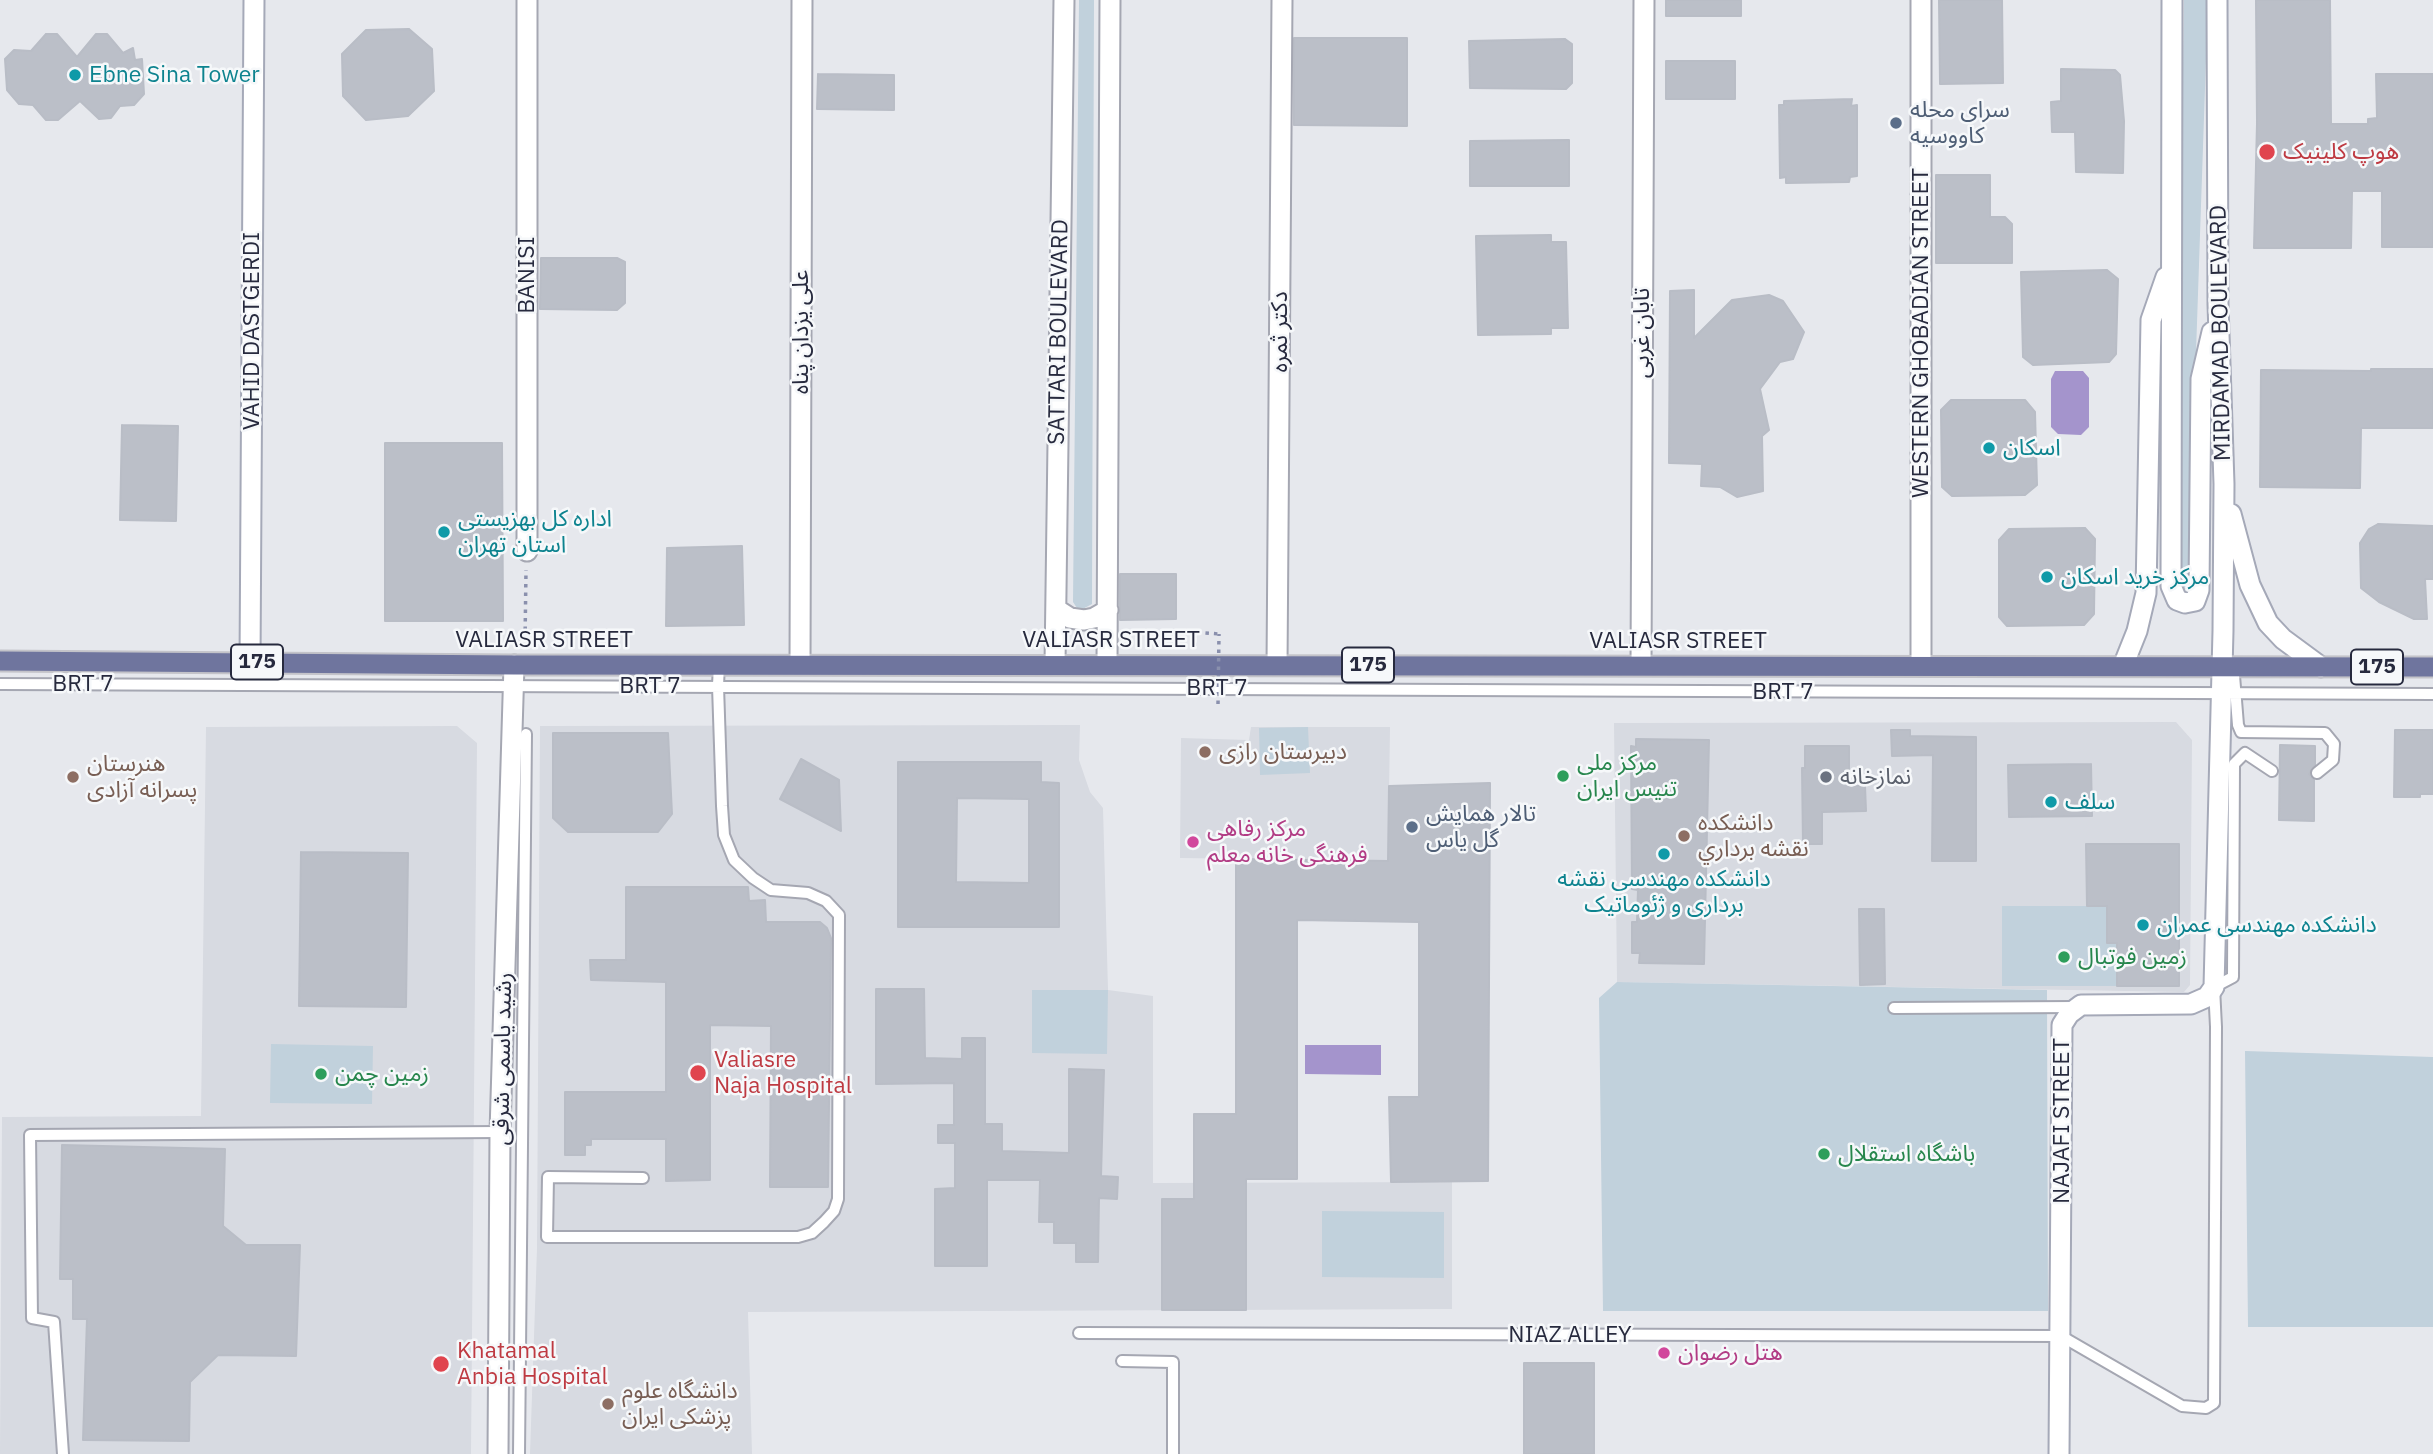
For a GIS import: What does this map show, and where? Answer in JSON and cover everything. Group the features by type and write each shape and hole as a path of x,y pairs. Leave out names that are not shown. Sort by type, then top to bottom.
{"main road":[{"name":"VALIASR STREET","path":"0,661 514,665 2228,666"},
{"name":"175","path":"2228,666 2433,667"}],"street":[{"name":"VAHID DASTGERDI","path":"250,662 254,0"},
{"name":"BANISI","path":"527,0 527,551"},
{"name":"علی یزدان پناه","path":"800,664 802,0"},
{"name":"SATTARI BOULEVARD","path":"1055,664 1064,0"},
{"path":"1107,664 1110,0"},
{"name":"دکتر ثمره","path":"1277,665 1283,0"},
{"name":"تابان غربی","path":"1641,665 1644,0"},
{"name":"WESTERN GHOBADIAN STREET","path":"1921,0 1921,666"},
{"name":"MIRDAMAD BOULEVARD","path":"2172,0 2171,558 2173,594 2185,603 2195,601 2199,590 2201,379 2218,304"},
{"name":"MIRDAMAD BOULEVARD","path":"2217,0 2218,304 2224,484 2223,631 2228,666"},
{"path":"2123,666 2137,631 2146,593 2151,320 2172,260"},
{"path":"2224,484 2244,564 2258,606 2268,624 2283,639 2321,667"},
{"path":"1056,609 1070,618 1084,620 1108,610"},
{"name":"رشید یاسمی شرقی","path":"498,1454 500,1132 514,665"},
{"path":"2214,987 2228,666"},
{"name":"NAJAFI STREET","path":"2059,1454 2062,1030 2066,1017 2076,1007 2084,1005 2192,1004 2207,997 2214,987"}],"lane":[{"path":"643,1178 548,1177 547,1237 798,1237 812,1233 824,1222 834,1211 838,1199 839,915 826,901 808,893 771,890 734,860 724,835 719,664"},
{"name":"BRT 7","path":"0,684 2433,694"},
{"path":"2228,694 2241,732 2325,733 2334,744 2333,760 2317,773"},
{"path":"519,1454 526,734"},
{"path":"2061,1336 2182,1406 2206,1408 2214,1403 2214,987 2233,977 2234,764 2245,753 2272,771"},
{"path":"1894,1008 2076,1007"},
{"path":"64,1454 54,1322 32,1318 30,1135 500,1132"},
{"name":"NIAZ ALLEY","path":"1079,1333 2061,1336"},
{"path":"1122,1361 1173,1362 1173,1454"}],"path":[{"path":"514,665 524,642 527,551"},
{"path":"1194,632 1219,634 1219,704"}],"shaded area":[{"path":"1079,0 1094,0 1092,604 1079,611 1073,602"},
{"path":"2184,0 2208,0 2188,587 2181,590 2175,579"},
{"path":"2055,371 2083,371 2089,378 2089,427 2081,435 2058,434 2051,427 2051,379"},
{"path":"2176,722 2192,740 2190,985 2184,992 1617,982 1614,723"},
{"path":"1080,725 1079,760 1090,792 1103,808 1108,990 1153,996 1153,1183 1452,1182 1452,1309 748,1312 752,1454 530,1454 537,1248 540,726"},
{"path":"457,726 477,743 471,1454 0,1454 2,1117 201,1116 206,727"},
{"path":"1251,727 1390,727 1388,861 1180,858 1181,738 1249,740"},
{"path":"1308,727 1310,773 1260,775 1259,728"},
{"name":"زمین فوتبال","path":"2002,906 2107,906 2107,943 2126,943 2127,971 2117,971 2117,986 2002,986"},
{"name":"باشگاه استقلال","path":"1617,982 2047,990 2048,1311 1603,1311 1599,998"},
{"path":"1032,990 1108,990 1107,1054 1032,1053"},
{"name":"زمین چمن","path":"271,1044 373,1046 372,1104 270,1103"},
{"path":"1305,1045 1381,1045 1381,1075 1305,1074"},
{"path":"2245,1051 2433,1057 2433,1327 2248,1327"},
{"path":"1322,1211 1444,1212 1444,1278 1322,1277"}],"building":[{"path":"1666,0 1741,0 1741,16 1666,16"},
{"path":"1939,0 2002,0 2003,83 1940,84"},
{"path":"2256,0 2330,0 2331,124 2368,124 2368,119 2377,118 2376,74 2433,74 2433,247 2382,247 2382,191 2352,191 2351,248 2254,248"},
{"path":"409,29 432,49 434,91 408,116 366,120 343,96 342,54 366,30"},
{"name":"Ebne Sina Tower","path":"46,34 57,34 77,57 96,34 107,34 123,53 133,48 135,60 142,59 144,94 134,105 120,106 111,118 99,119 80,101 58,120 46,120 33,105 19,104 7,90 5,59 14,50 31,51"},
{"path":"1294,38 1407,38 1407,126 1294,125"},
{"path":"1565,39 1572,44 1572,83 1566,89 1470,88 1469,41"},
{"path":"1666,61 1735,61 1735,99 1666,99"},
{"path":"2061,69 2115,70 2120,75 2124,121 2123,173 2076,172 2075,132 2052,132 2051,102 2061,101"},
{"path":"818,74 894,75 894,110 817,109"},
{"path":"1852,99 1851,106 1857,105 1857,176 1850,177 1849,182 1786,183 1786,177 1780,178 1779,105 1784,105 1784,101"},
{"path":"1569,140 1569,186 1470,186 1470,141"},
{"path":"1936,175 1990,175 1990,217 2005,217 2012,224 2012,263 1936,263"},
{"path":"1551,235 1551,242 1566,242 1568,328 1551,328 1551,334 1478,335 1476,236"},
{"path":"541,258 617,258 625,262 625,303 617,310 540,309"},
{"path":"2107,270 2118,279 2116,354 2109,362 2033,365 2023,357 2021,272"},
{"path":"1694,290 1694,338 1732,300 1769,295 1783,301 1804,332 1793,359 1780,362 1760,389 1769,430 1762,436 1763,491 1737,497 1720,487 1701,486 1702,464 1669,463 1670,291"},
{"path":"2433,369 2433,428 2361,428 2360,488 2260,487 2261,370"},
{"name":"اسکان","path":"1951,400 2025,400 2035,412 2037,485 2025,495 1952,496 1942,487 1941,410"},
{"path":"122,425 178,426 176,521 120,520"},
{"name":"اداره کل بهزیستی استان تهران","path":"385,443 502,443 503,621 385,621"},
{"path":"2378,524 2433,526 2433,579 2425,579 2427,619 2414,619 2379,602 2361,588 2360,543 2369,529"},
{"name":"مرکز خرید اسکان","path":"2085,528 2095,539 2094,614 2084,625 2007,626 1999,617 1999,540 2009,529"},
{"path":"742,546 744,625 666,626 667,548"},
{"path":"1120,574 1176,574 1176,619 1120,620"},
{"path":"1891,730 1910,730 1910,736 1976,737 1976,861 1932,861 1933,755 1892,756"},
{"path":"2395,730 2433,730 2433,794 2394,797"},
{"path":"553,733 668,733 672,814 658,832 568,832 553,818"},
{"name":"دانشکده مهندسی نقشه برداری و ژئوماتیک","path":"1636,739 1709,740 1704,964 1639,963 1640,953 1632,953 1632,922 1637,922 1638,890 1632,889 1631,746 1636,747"},
{"path":"2280,745 2315,746 2315,765 2309,774 2314,780 2314,821 2279,820"},
{"name":"نمازخانه","path":"1805,746 1849,746 1849,786 1865,786 1866,811 1822,812 1822,844 1803,844 1802,768 1805,768"},
{"path":"801,759 839,780 841,831 780,799"},
{"path":"898,762 1041,762 1041,782 1059,783 1059,927 898,927","holes":["957,798 1029,799 1029,883 956,882"]},
{"name":"سلف","path":"2091,764 2092,816 2009,817 2008,765"},
{"path":"1490,783 1488,1181 1391,1182 1389,1097 1419,1097 1419,922 1297,920 1297,1179 1246,1179 1246,1310 1162,1310 1162,1199 1194,1199 1194,1114 1236,1114 1236,859 1388,861 1389,786"},
{"name":"دانشکده مهندسی عمران","path":"2086,844 2179,844 2179,986 2117,986 2117,943 2107,943 2107,906 2087,906"},
{"path":"301,852 408,853 406,1007 299,1006"},
{"path":"626,887 748,887 749,901 765,900 766,922 820,922 827,928 831,938 828,1187 770,1187 771,1026 710,1025 710,1180 666,1181 666,1139 591,1139 591,1145 585,1145 585,1155 565,1155 565,1092 666,1092 666,982 591,980 590,960 626,960"},
{"path":"1859,909 1884,909 1885,984 1860,985"},
{"path":"876,989 924,989 925,1058 962,1059 962,1038 985,1038 985,1124 1002,1124 1002,1151 1069,1153 1069,1069 1104,1070 1101,1176 1118,1177 1117,1199 1099,1198 1098,1262 1076,1262 1076,1243 1054,1243 1054,1222 1039,1222 1040,1180 987,1180 987,1266 935,1266 935,1189 955,1188 955,1143 938,1143 938,1125 954,1125 954,1083 876,1084"},
{"path":"62,1145 225,1149 223,1226 246,1245 300,1245 296,1356 218,1355 190,1382 189,1441 83,1440 87,1319 73,1319 73,1279 60,1279"},
{"path":"1524,1363 1594,1363 1594,1454 1524,1454"}],"place":[{"name":"Ebne Sina Tower","path":"75,75"},
{"name":"سرای محله کاووسیه","path":"1896,123"},
{"name":"هوپ کلینیک","path":"2267,152"},
{"name":"اسکان","path":"1989,448"},
{"name":"اداره کل بهزیستی استان تهران","path":"444,532"},
{"name":"مرکز خرید اسکان","path":"2047,577"},
{"name":"دبیرستان رازی","path":"1205,752"},
{"name":"مرکز ملی تنیس ایران","path":"1563,776"},
{"name":"هنرستان پسرانه آزادی","path":"73,777"},
{"name":"نمازخانه","path":"1826,777"},
{"name":"سلف","path":"2051,802"},
{"name":"تالار همایش گل یاس","path":"1412,827"},
{"name":"دانشكده نقشه برداري","path":"1684,836"},
{"name":"مرکز رفاهی فرهنگی خانه معلم","path":"1193,842"},
{"name":"دانشکده مهندسی نقشه برداری و ژئوماتیک","path":"1664,854"},
{"name":"دانشکده مهندسی عمران","path":"2143,925"},
{"name":"زمین فوتبال","path":"2064,957"},
{"name":"Valiasre Naja Hospital","path":"698,1073"},
{"name":"زمین چمن","path":"321,1074"},
{"name":"باشگاه استقلال","path":"1824,1154"},
{"name":"هتل رضوان","path":"1664,1353"},
{"name":"Khatamal Anbia Hospital","path":"441,1364"},
{"name":"دانشگاه علوم پزشکی ایران","path":"608,1404"}]}
